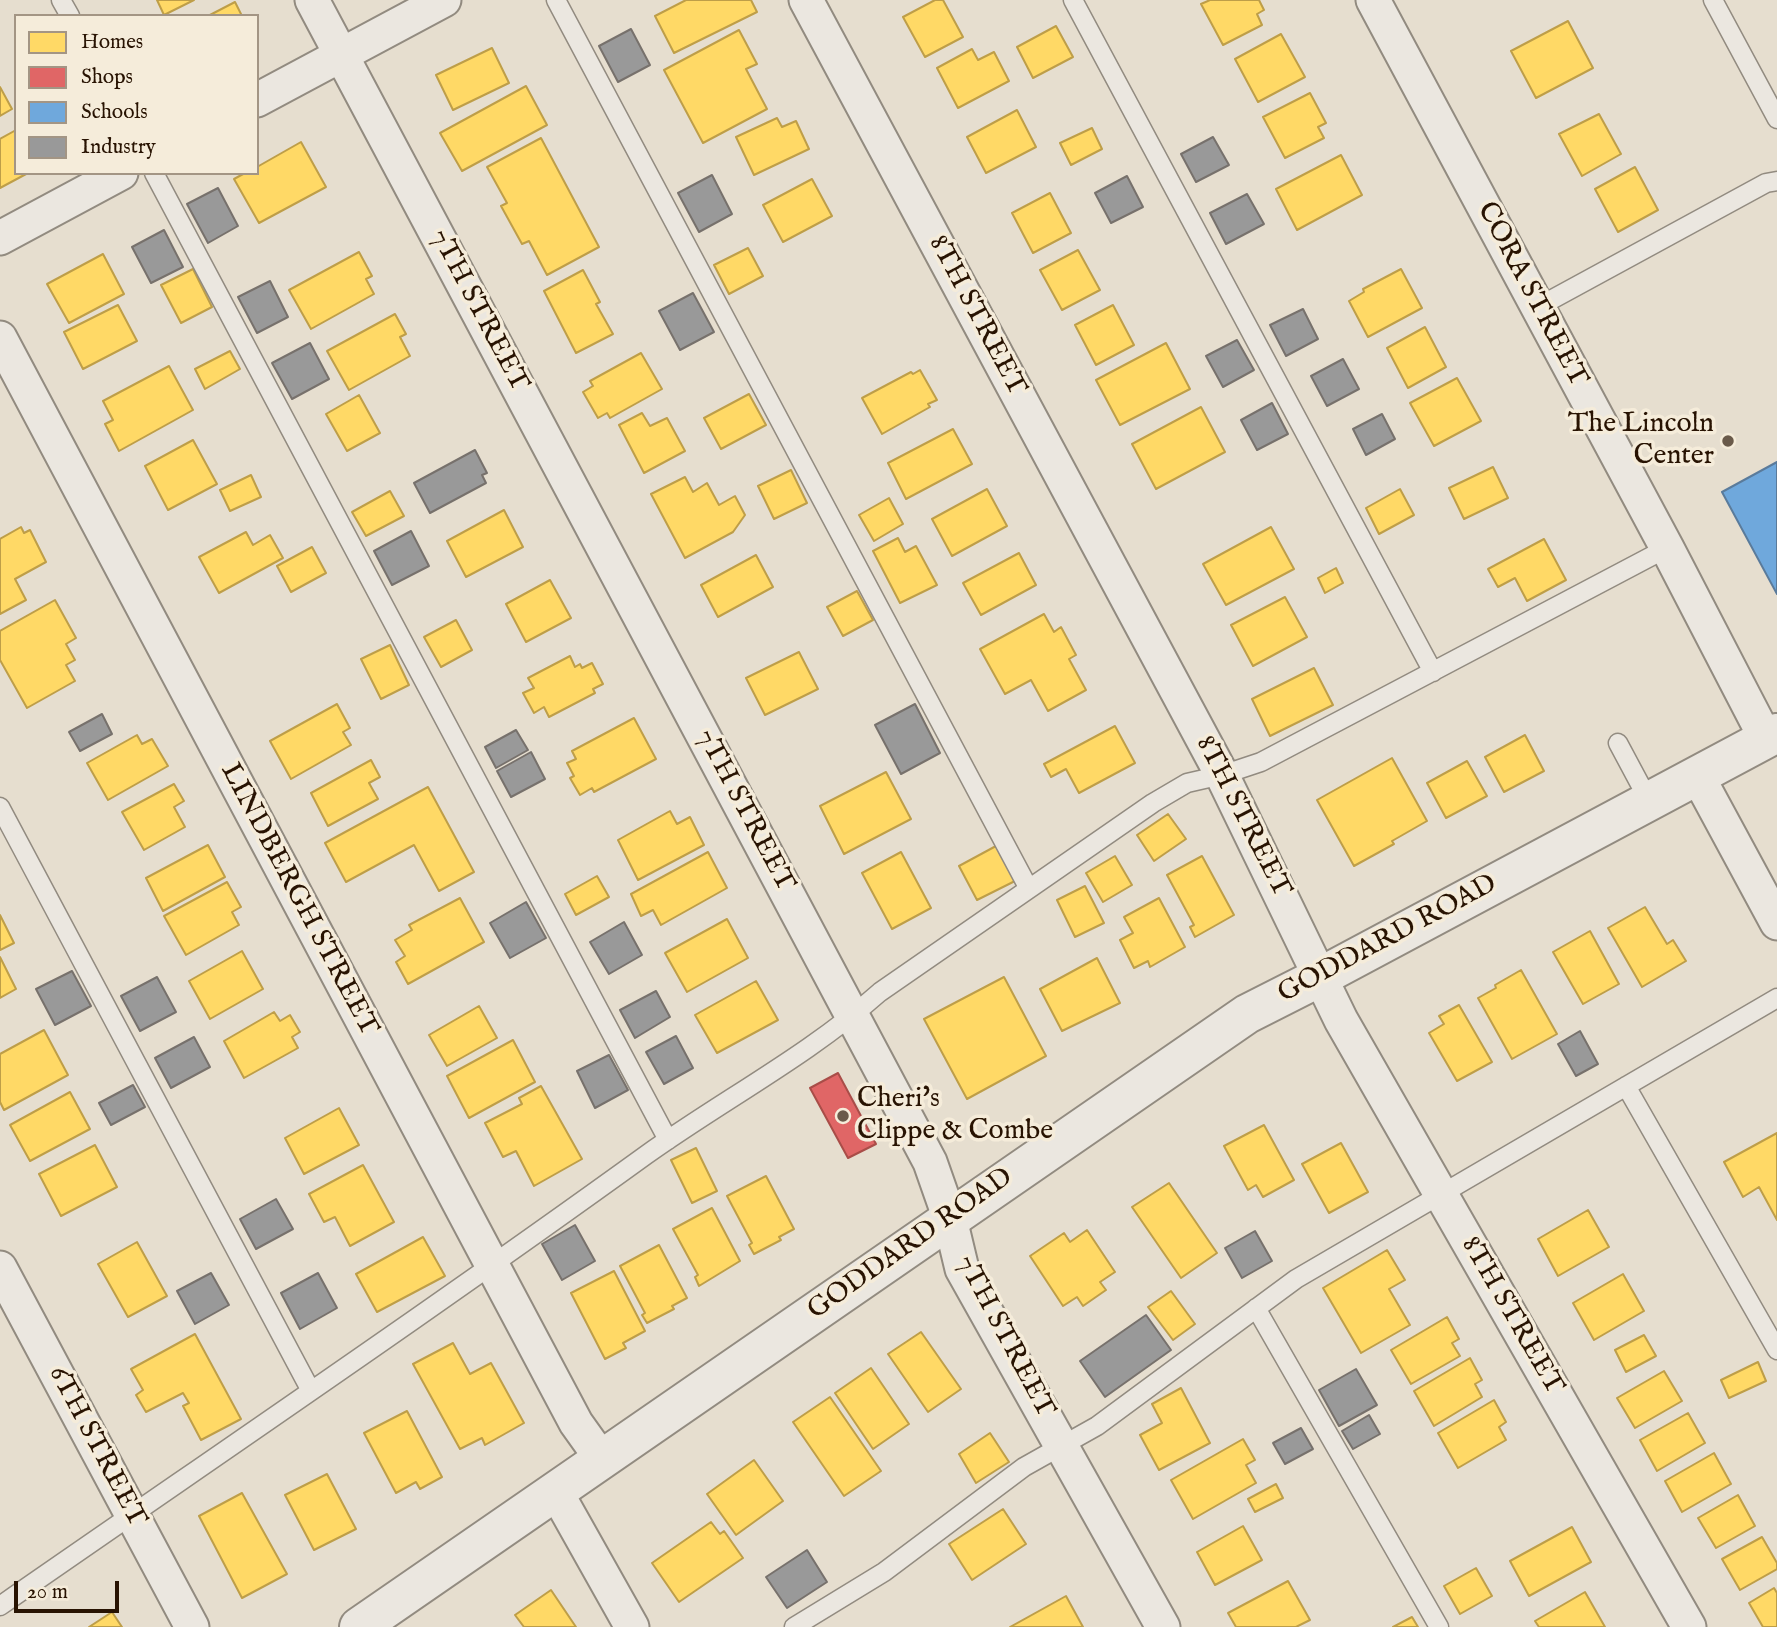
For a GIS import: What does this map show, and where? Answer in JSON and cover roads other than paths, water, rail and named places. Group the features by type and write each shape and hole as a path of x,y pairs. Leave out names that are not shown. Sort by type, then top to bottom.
{"street":[{"name":"7TH STREET","path":"312,0 930,1161 950,1219 962,1269 1163,1627"},
{"path":"259,99 444,0"},
{"name":"8TH STREET","path":"806,0 1222,775 1341,1020 1689,1627"},
{"name":"CORA STREET","path":"1373,0 1667,548 1772,736"},
{"path":"0,238 117,175"},
{"name":"LINDBERGH STREET","path":"0,338 576,1423 601,1458"},
{"name":"GODDARD ROAD","path":"359,1627 1247,1014 1772,736"},
{"path":"1697,775 1777,923"},
{"name":"6TH STREET","path":"0,1268 192,1627"},
{"path":"555,1490 632,1627"}],"lane":[{"path":"556,0 1030,889"},
{"path":"1073,0 1433,672"},
{"path":"1713,0 1777,119"},
{"path":"155,175 668,1140"},
{"path":"1538,307 1766,183 1777,181"},
{"path":"0,1605 492,1266 668,1140 853,1016 880,992 1153,803 1187,783 1261,762 1667,548"},
{"path":"1618,743 1649,801"},
{"path":"0,807 311,1391"},
{"path":"794,1627 884,1572 1024,1468 1097,1426 1296,1279 1777,998"},
{"path":"1626,1086 1777,1350"},
{"path":"1256,1308 1439,1627"}],"place":[{"name":"The Lincoln Center","path":"1728,441"},
{"name":"Cheri's Clippe & Combe","path":"843,1116"}]}
